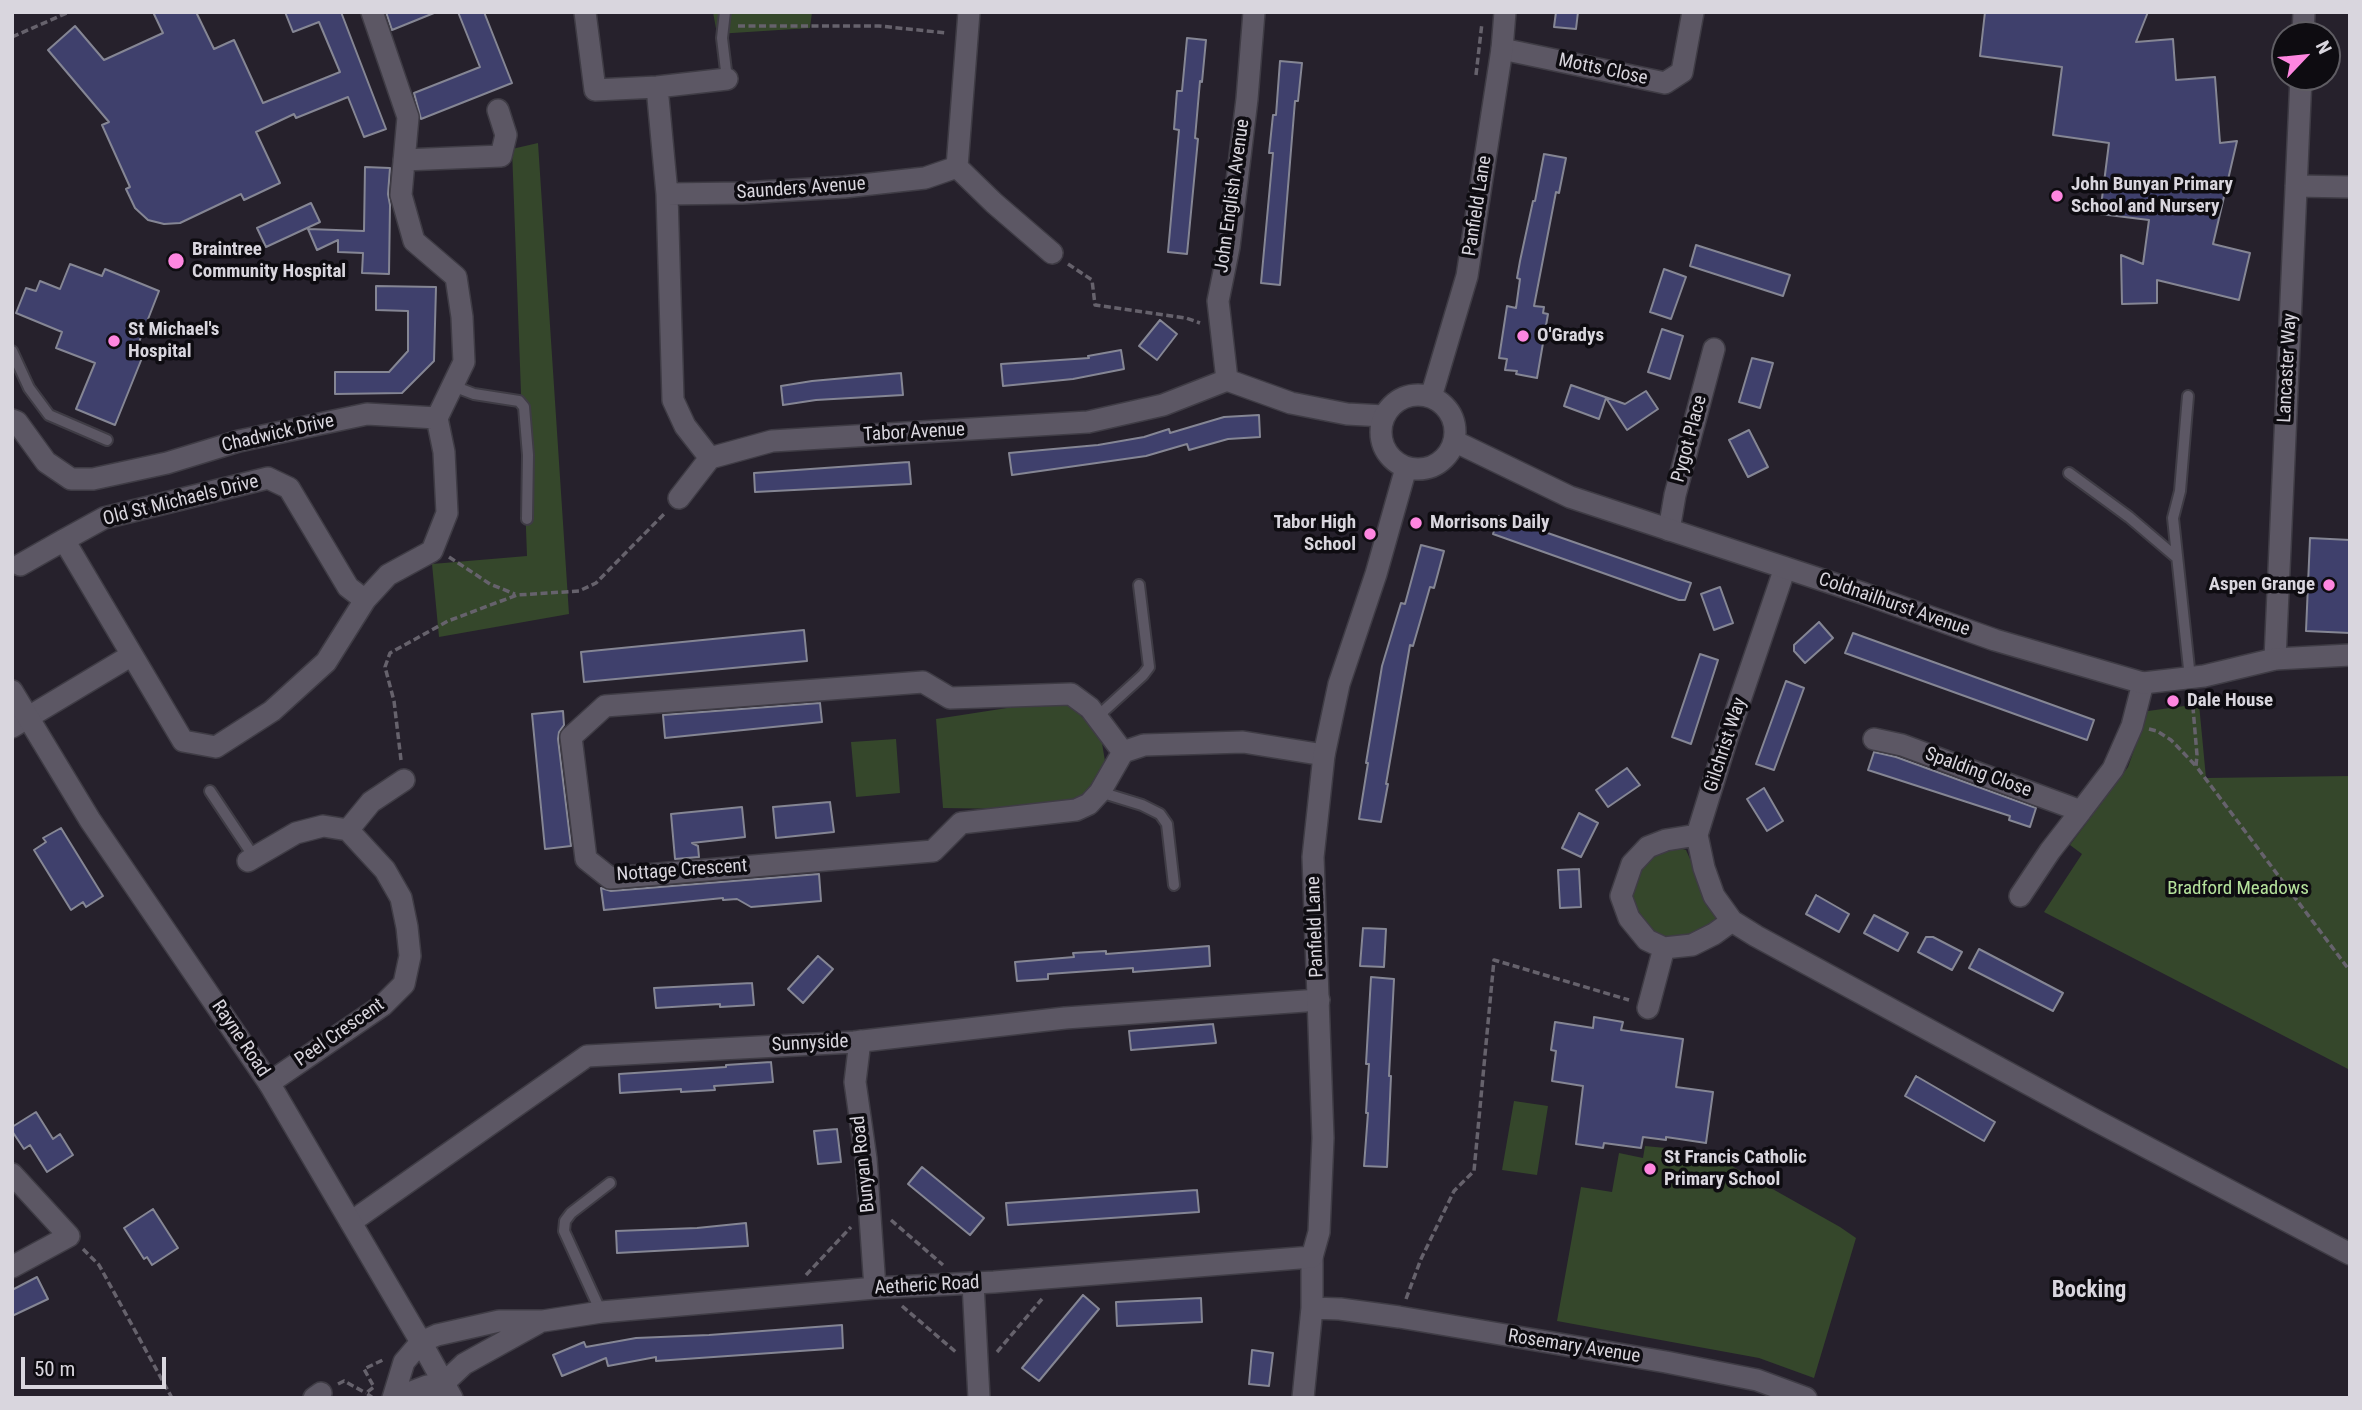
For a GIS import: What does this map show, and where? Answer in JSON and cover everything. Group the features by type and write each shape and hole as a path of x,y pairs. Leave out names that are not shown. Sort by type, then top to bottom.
{"street":[{"path":"64,540 183,741 216,747 272,711 327,662 365,600 388,575 432,551 447,513 444,452 437,418 464,362 461,317 456,277 414,242 401,195 408,117 372,12"},
{"path":"585,12 595,90 657,87 727,79"},
{"path":"969,12 957,167 994,204 1052,253"},
{"name":"John English Avenue","path":"1227,380 1218,301 1229,247 1247,99 1254,12"},
{"name":"Panfield Lane","path":"1431,397 1467,276 1502,49 1505,12"},
{"name":"Motts Close","path":"1502,49 1665,83 1682,72 1693,12"},
{"path":"657,87 667,194 673,400 685,426 710,458 679,498"},
{"name":"Lancaster Way","path":"2275,659 2300,91"},
{"path":"404,160 501,156 506,135 498,110"},
{"name":"Saunders Avenue","path":"667,194 844,187 925,178 957,167"},
{"path":"2296,186 2350,187"},
{"name":"Pygot Place","path":"1669,530 1675,495 1714,349"},
{"path":"1227,380 1291,403 1347,414 1384,416"},
{"name":"Tabor Avenue","path":"710,458 772,441 1087,422 1163,405 1227,380"},
{"path":"1416,394 1431,397 1444,405 1451,415 1455,428 1454,441 1448,453 1435,465 1423,469 1406,468 1388,455 1381,442 1380,429 1384,416 1391,405 1404,397 1416,394"},
{"name":"Chadwick Drive","path":"12,420 17,422 46,462 71,479 93,479 167,463 239,441 367,414 437,418"},
{"name":"Coldnailhurst Avenue","path":"1454,441 1570,497 1995,640 2143,683 2190,678 2275,659 2350,655"},
{"name":"Panfield Lane","path":"1303,1398 1312,1308 1311,1257 1319,1232 1322,1138 1313,857 1324,754 1339,684 1376,574 1406,468"},
{"name":"Old St Michaels Drive","path":"20,565 104,517 268,478 289,488 348,587 365,600"},
{"name":"Gilchrist Way","path":"1731,920 1714,896 1704,868 1698,835 1729,732 1785,568"},
{"path":"20,722 132,654"},
{"name":"Nottage Crescent","path":"923,682 950,698 1070,694 1090,708 1097,717 1123,752 1100,792 1089,804 1076,810 961,823 933,851 610,878 586,859 571,737 605,706 923,682"},
{"path":"2020,896 2049,851 2113,769 2132,726 2143,683"},
{"name":"Rayne Road","path":"12,691 20,722 269,1083 421,1342 444,1393"},
{"name":"Spalding Close","path":"1874,739 1902,745 2081,811"},
{"path":"1123,752 1144,745 1243,742 1324,754"},
{"path":"251,859 296,833 323,826 348,831 371,802 404,780"},
{"name":"Peel Crescent","path":"269,1083 383,1005 404,984 410,956 401,898 384,870 348,831"},
{"path":"1698,835 1667,840 1648,847 1632,864 1621,896 1629,918 1647,940 1664,948 1692,945 1714,934 1731,920 2093,1119 2350,1254"},
{"path":"1648,1008 1664,948"},
{"name":"Sunnyside","path":"351,1222 587,1056 860,1041 1065,1018 1319,1000"},
{"name":"Bunyan Road","path":"860,1041 855,1082 866,1159 870,1214 885,1287"},
{"path":"12,1174 69,1236 12,1267"},
{"name":"Aetheric Road","path":"421,1342 437,1335 499,1321 543,1321 601,1312 885,1287 1049,1278 1311,1257"},
{"path":"962,1284 977,1361 979,1398"},
{"name":"Rosemary Avenue","path":"1312,1308 1399,1317 1666,1362 1757,1381 1806,1398"},
{"name":"Aetheric Road","path":"444,1393 464,1364 543,1321"},
{"path":"394,1398 404,1362 421,1342"},
{"path":"394,1398 420,1388 444,1393"}],"lane":[{"path":"725,12 723,26 727,79"},
{"path":"12,351 29,387 49,415 107,440"},
{"path":"453,386 474,394 519,401 524,407 528,455 527,519"},
{"path":"2188,396 2180,491 2173,518 2175,557 2190,678"},
{"path":"2069,473 2129,517 2175,557"},
{"path":"1097,717 1149,667 1139,585"},
{"path":"211,792 251,859"},
{"path":"1100,792 1142,805 1160,814 1167,824 1174,885"},
{"path":"601,1312 564,1231 565,1221 571,1213 610,1183"}],"path":[{"path":"12,37 69,12"},
{"path":"723,26 879,26 966,36"},
{"path":"1052,253 1092,280 1095,305 1186,318 1221,332"},
{"path":"404,780 394,701 385,667 390,653 448,621 517,595 579,591 596,583 679,498"},
{"path":"432,551 446,554 490,584 517,595"},
{"path":"2190,678 2196,766"},
{"path":"2132,726 2164,735 2196,766 2350,971"},
{"path":"1399,1317 1421,1259 1454,1191 1474,1171 1494,960 1615,994 1648,1008"},
{"path":"790,1296 798,1283 859,1218 870,1214 884,1214 962,1284"},
{"path":"69,1236 99,1265 172,1398"},
{"path":"885,1287 897,1301 964,1359 977,1361 992,1359 1048,1292 1049,1278"},
{"path":"364,1369 374,1387 366,1393"},
{"path":"317,1396 344,1381 373,1398"}],"green space":[{"path":"713,12 812,12 810,28 717,34"},
{"path":"538,143 569,614 439,637 432,564 527,556 512,149"},
{"path":"1065,699 1101,737 1105,761 1076,810 943,808 936,719"},
{"name":"Bradford Meadows","path":"2199,704 2206,778 2350,776 2350,1070 2044,912 2082,854 2070,845 2128,767 2148,711"},
{"path":"896,739 900,793 856,797 851,742"},
{"path":"1676,847 1686,850 1716,917 1712,927 1682,940 1658,937 1640,921 1630,899 1636,876 1645,861 1659,850"},
{"path":"1514,1101 1548,1106 1537,1175 1502,1170"},
{"path":"1645,1146 1707,1152 1856,1238 1814,1378 1759,1358 1557,1321 1581,1187 1612,1192 1619,1153 1643,1158"}],"building":[{"name":"Braintree Community Hospital","path":"153,12 196,12 214,49 234,40 263,103 340,72 319,22 293,32 285,12 341,12 386,129 364,137 348,97 296,118 294,114 256,132 280,183 244,200 241,194 180,223 164,224 148,220 135,208 126,189 130,187 102,125 109,122 48,50 75,26 104,60 163,33"},
{"path":"386,12 434,12 434,13 392,30"},
{"path":"458,12 484,12 512,83 421,119 414,93 480,67"},
{"path":"1556,12 1578,12 1576,29 1554,27"},
{"path":"1985,12 2148,12 2136,42 2173,39 2176,80 2215,77 2220,143 2237,141 2213,244 2250,253 2239,300 2157,280 2157,303 2122,304 2121,255 2143,264 2149,220 2100,214 2109,143 2053,135 2062,67 1980,56"},
{"path":"1187,38 1206,40 1202,82 1200,81 1195,138 1198,139 1187,254 1168,252 1179,130 1174,129 1177,91 1182,91"},
{"path":"1280,61 1302,63 1298,101 1295,101 1280,285 1261,283 1273,153 1269,153 1273,115 1276,115"},
{"path":"1544,154 1566,158 1559,193 1556,192 1534,306 1544,307 1543,313 1548,314 1537,378 1505,370 1507,359 1499,358 1507,306 1516,308 1520,261"},
{"path":"365,167 390,168 389,274 362,273 363,253 338,252 338,240 317,250 308,229 364,231"},
{"path":"311,203 320,222 266,247 257,228"},
{"path":"1696,245 1790,275 1783,296 1690,266"},
{"name":"St Michael's Hospital","path":"70,264 102,276 105,269 159,291 134,355 142,358 115,425 76,409 95,363 56,348 62,332 16,313 26,288 36,291 40,281 60,289"},
{"path":"1664,269 1686,277 1671,319 1650,312"},
{"path":"376,286 436,287 434,361 402,393 335,394 335,372 389,372 408,351 408,311 376,310"},
{"path":"1160,320 1177,334 1157,360 1139,346"},
{"path":"1662,329 1683,336 1670,379 1648,372"},
{"path":"1121,350 1124,369 1073,379 1003,386 1001,364 1089,358 1088,356"},
{"path":"1752,358 1773,363 1760,408 1739,402"},
{"path":"901,373 903,395 816,400 783,405 781,386"},
{"path":"1571,385 1625,404 1646,391 1658,409 1627,430 1606,398 1599,419 1564,406"},
{"path":"1259,415 1260,437 1228,439 1189,450 1187,444 1146,456 1012,475 1009,453 1098,445 1144,437 1169,429 1170,433 1224,417"},
{"path":"1749,430 1768,467 1748,477 1729,440"},
{"path":"909,462 911,484 755,492 754,473"},
{"path":"1499,516 1691,583 1685,600 1493,534"},
{"name":"Aspen Grange","path":"2310,538 2350,540 2350,633 2306,631"},
{"path":"1421,545 1444,551 1434,588 1430,587 1413,646 1410,645 1381,822 1359,819 1382,666 1401,603 1405,604"},
{"path":"1720,587 1733,623 1714,630 1701,594"},
{"path":"1819,622 1833,638 1805,663 1794,651 1794,645"},
{"path":"804,630 807,661 584,682 581,652"},
{"path":"1853,633 2094,720 2087,740 1845,653"},
{"path":"1700,654 1718,660 1691,744 1672,737"},
{"path":"1786,681 1804,688 1774,770 1756,764"},
{"path":"820,703 822,722 665,738 663,715"},
{"path":"563,711 564,725 558,739 571,846 545,849 532,714"},
{"path":"1874,752 1896,757 2036,808 2030,827 2009,820 2010,816 1868,770"},
{"path":"1627,768 1640,785 1608,807 1596,790"},
{"path":"1764,788 1783,821 1767,831 1747,799"},
{"path":"830,802 834,832 776,838 773,807"},
{"path":"742,807 745,837 692,843 698,846 699,857 675,859 671,814"},
{"path":"1579,813 1598,823 1581,857 1562,848"},
{"path":"61,828 103,896 86,907 83,902 71,910 34,850 46,842 43,838"},
{"path":"1579,869 1581,907 1560,908 1558,870"},
{"path":"819,874 821,901 751,907 737,899 723,898 604,910 601,888 611,891"},
{"path":"1816,895 1849,914 1839,932 1806,914"},
{"path":"1874,915 1908,933 1898,951 1864,933"},
{"path":"1363,928 1386,929 1384,967 1360,966"},
{"path":"1926,937 1933,937 1962,952 1952,970 1918,952"},
{"path":"1209,946 1210,966 1133,972 1133,968 1048,974 1048,979 1017,981 1015,962 1074,957 1073,953 1106,951 1106,954"},
{"path":"1979,949 2063,993 2053,1011 1969,968"},
{"path":"818,956 833,969 803,1003 788,989"},
{"path":"1371,977 1394,979 1387,1167 1364,1166"},
{"path":"752,983 754,1005 656,1008 654,988"},
{"path":"1594,1017 1623,1022 1621,1030 1683,1039 1676,1087 1713,1092 1706,1143 1666,1137 1666,1140 1643,1137 1641,1148 1604,1143 1603,1148 1576,1144 1583,1086 1552,1081 1556,1051 1551,1050 1555,1022 1593,1028"},
{"path":"1213,1024 1216,1043 1131,1050 1129,1031"},
{"path":"771,1062 773,1082 714,1086 715,1090 620,1093 619,1074"},
{"path":"1916,1076 1995,1122 1984,1141 1905,1096"},
{"path":"36,1112 53,1139 60,1134 73,1155 47,1172 30,1145 24,1149 12,1131 12,1127"},
{"path":"837,1129 841,1162 818,1164 814,1131"},
{"path":"922,1167 984,1218 970,1235 908,1184"},
{"path":"1197,1190 1199,1212 1008,1225 1006,1203"},
{"path":"153,1209 178,1248 152,1265 147,1257 144,1259 124,1228"},
{"path":"746,1223 748,1246 617,1253 616,1231"},
{"path":"37,1277 48,1299 12,1316 12,1290"},
{"path":"1083,1295 1099,1309 1039,1381 1022,1368"},
{"path":"1201,1298 1202,1322 1117,1326 1116,1302"},
{"path":"842,1325 843,1348 656,1361 656,1357 608,1366 606,1358 562,1376 553,1355 584,1342 586,1347 636,1338"},
{"path":"1252,1350 1273,1353 1269,1386 1249,1384"}],"place":[{"name":"John Bunyan Primary School and Nursery","path":"2057,196"},
{"name":"Braintree Community Hospital","path":"176,261"},
{"name":"O'Gradys","path":"1523,336"},
{"name":"St Michael's Hospital","path":"114,341"},
{"name":"Morrisons Daily","path":"1416,523"},
{"name":"Tabor High School","path":"1370,534"},
{"name":"Aspen Grange","path":"2329,585"},
{"name":"Dale House","path":"2173,701"},
{"name":"St Francis Catholic Primary School","path":"1650,1169"}],"district":[{"name":"Bocking","path":"2089,1291"}]}
